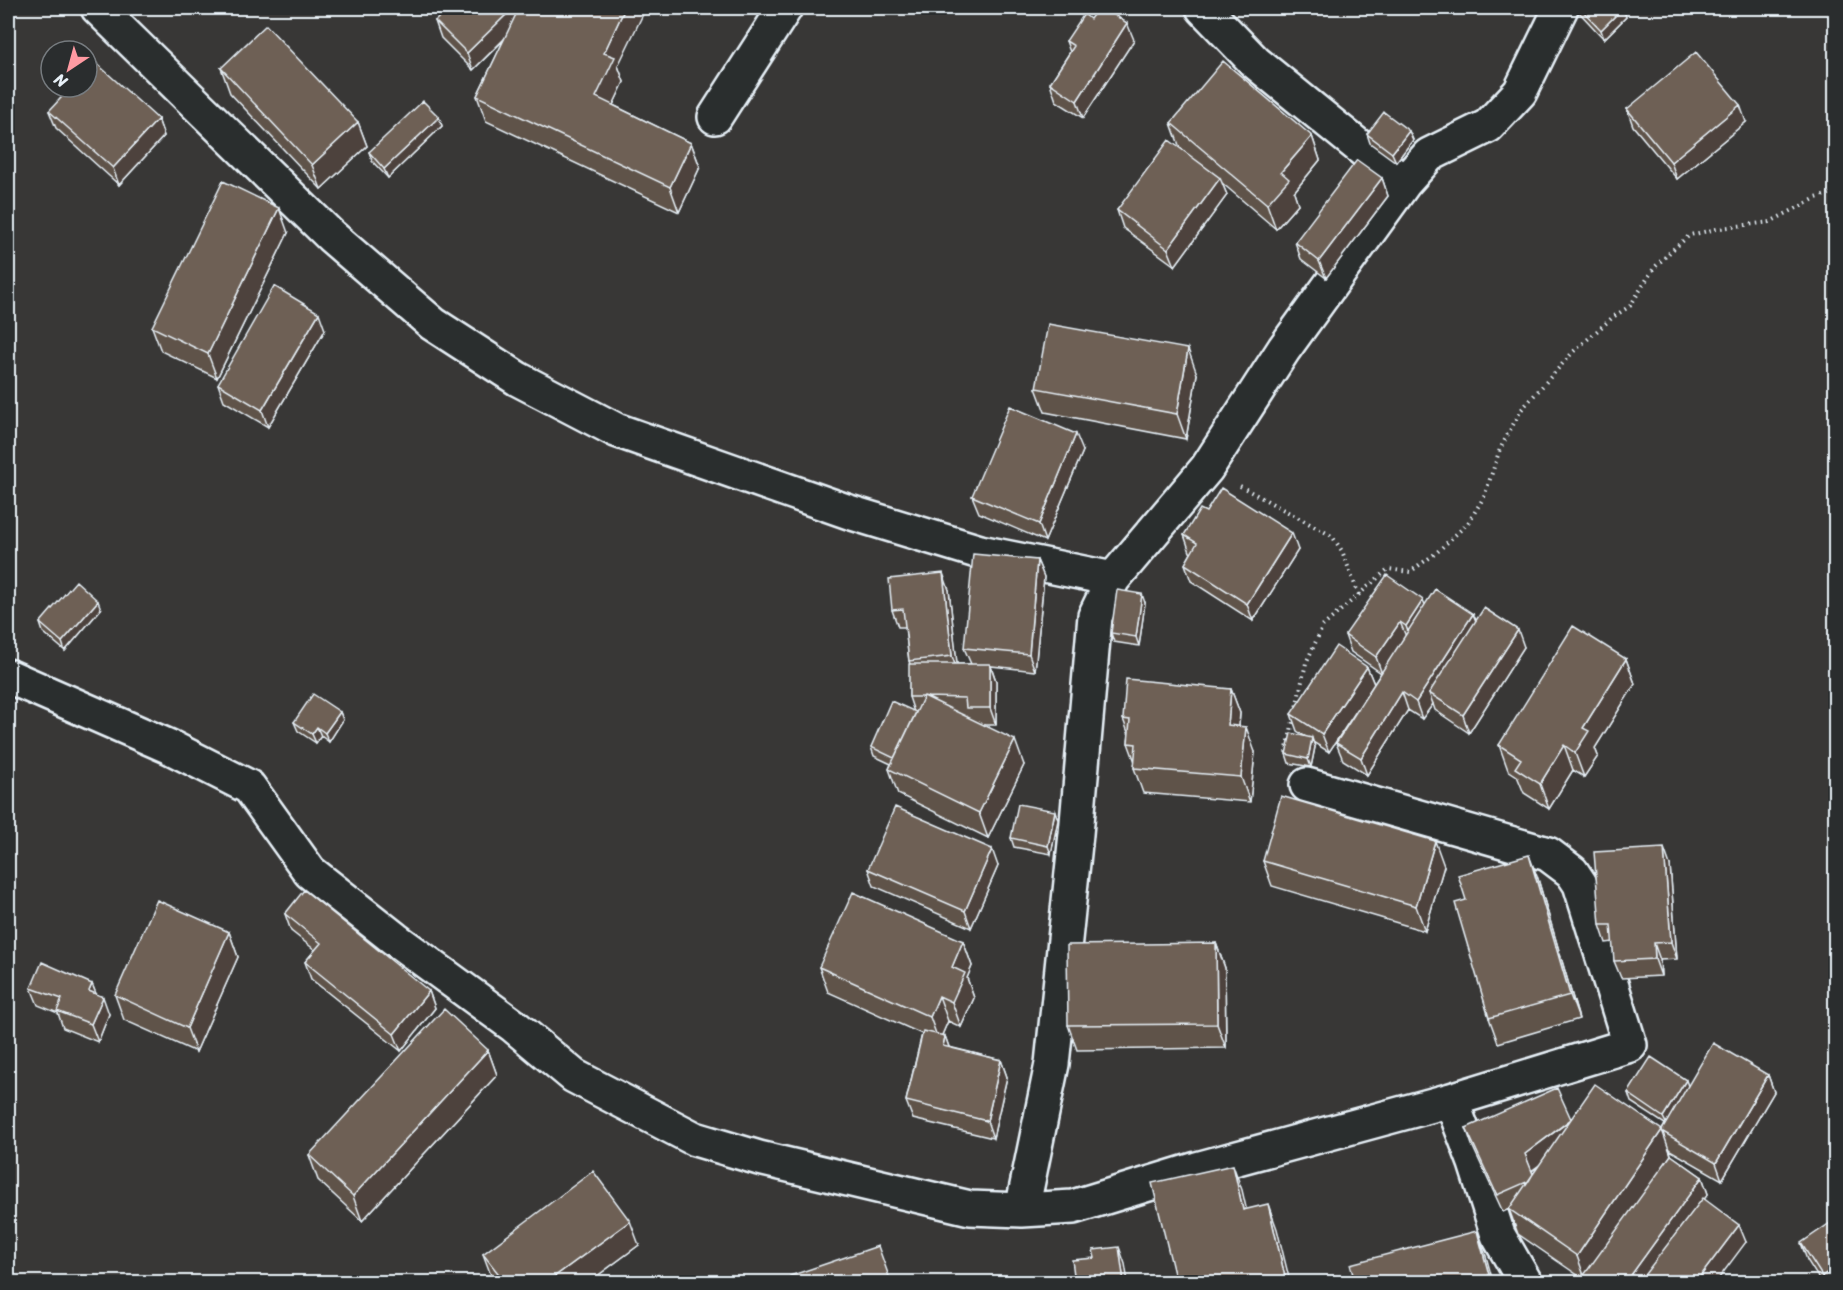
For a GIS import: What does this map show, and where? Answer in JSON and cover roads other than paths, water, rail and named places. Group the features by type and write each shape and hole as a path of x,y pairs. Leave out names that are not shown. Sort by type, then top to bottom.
{"street":[{"path":"98,8 331,236 434,324 518,379 616,430 849,512 980,552 1113,579"},
{"path":"715,117 785,8"},
{"path":"1203,8 1255,62 1404,183"},
{"path":"1022,1210 1052,1064 1076,834 1095,616 1113,579 1207,468 1284,349 1404,183 1429,155 1488,126 1520,92 1561,8"},
{"path":"8,675 170,747 249,787 310,872 395,939 514,1026 574,1076 695,1139 759,1158 970,1208 1022,1210 1073,1207 1197,1169 1451,1100 1630,1045 1580,884 1572,872 1548,854 1307,784"},
{"path":"1451,1100 1475,1163 1498,1235 1525,1282"}]}
